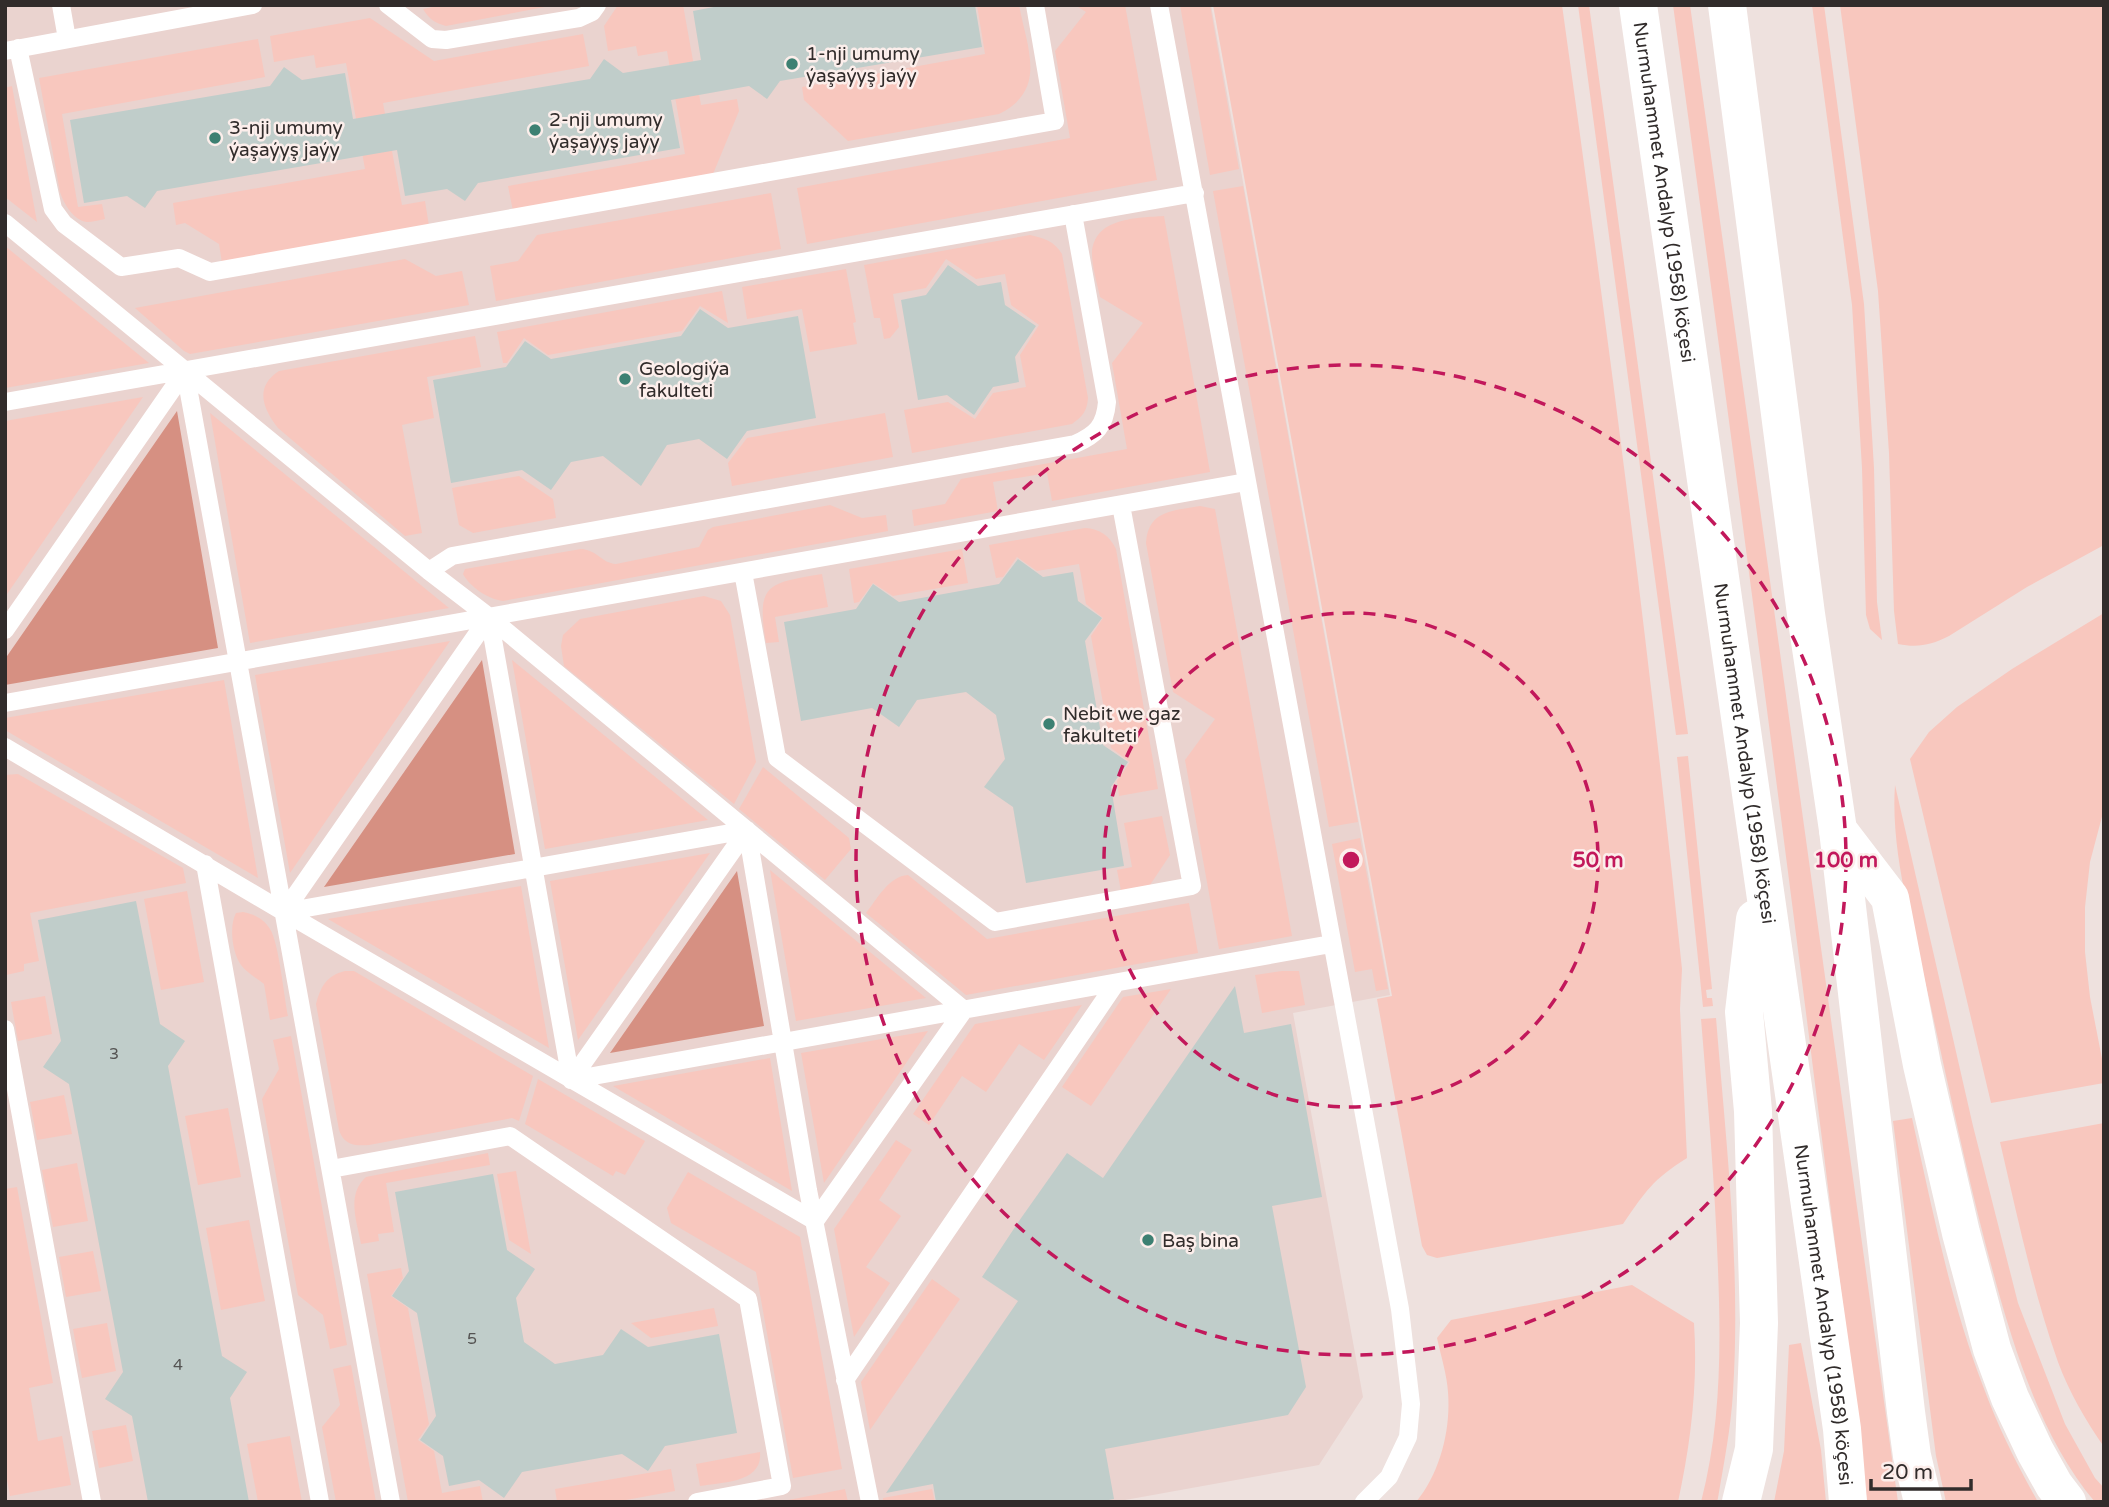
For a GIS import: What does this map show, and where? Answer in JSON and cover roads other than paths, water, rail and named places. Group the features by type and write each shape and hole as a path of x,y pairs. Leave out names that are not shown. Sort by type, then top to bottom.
{"main road":[{"name":"Nurmuhammet Andalyp (1958) köçesi","path":"1638,5 1842,1429 1848,1502"},
{"path":"1727,5 1804,600 1838,830 1906,1412 1912,1456 1923,1502"},
{"path":"1838,830 1889,898 1922,1065 1961,1233 1992,1349 2010,1398 2035,1451 2067,1502"},
{"path":"1741,1502 1754,1449 1759,1323 1753,1111 1744,1012 1761,865"}],"lane":[{"path":"61,5 67,39"},
{"path":"253,5 12,49 53,209 64,225 121,267 179,258 210,272 1055,121 1035,5"},
{"path":"388,5 432,39 446,40 579,18 592,12 597,5"},
{"path":"1159,5 1395,1279 1412,1404 1408,1437 1389,1477 1364,1502"},
{"path":"5,402 1195,193"},
{"path":"429,571 452,556 1075,444 1091,437 1101,429 1107,402 1073,214"},
{"path":"5,223 429,571 489,617 964,1010"},
{"path":"5,630 185,371"},
{"path":"185,371 391,1502"},
{"path":"5,703 1246,482"},
{"path":"743,572 777,758 995,922 1192,886 1121,505"},
{"path":"489,617 571,1080"},
{"path":"284,912 489,617"},
{"path":"5,747 815,1221"},
{"path":"284,912 747,830"},
{"path":"747,830 815,1221 870,1502"},
{"path":"571,1080 747,830"},
{"path":"205,864 320,1502"},
{"path":"571,1080 1331,944"},
{"path":"845,1380 1116,983"},
{"path":"815,1221 964,1010"},
{"path":"5,1029 92,1502"},
{"path":"331,1170 510,1136 748,1299 782,1486 697,1502"}],"place":[{"name":"1-nji umumy ýaşaýyş jaýy","path":"792,64"},
{"name":"2-nji umumy ýaşaýyş jaýy","path":"535,130"},
{"name":"3-nji umumy ýaşaýyş jaýy","path":"215,138"},
{"name":"Geologiýa fakulteti","path":"625,379"},
{"name":"Nebit we gaz fakulteti","path":"1049,724"},
{"name":"Baş bina","path":"1148,1240"}]}
